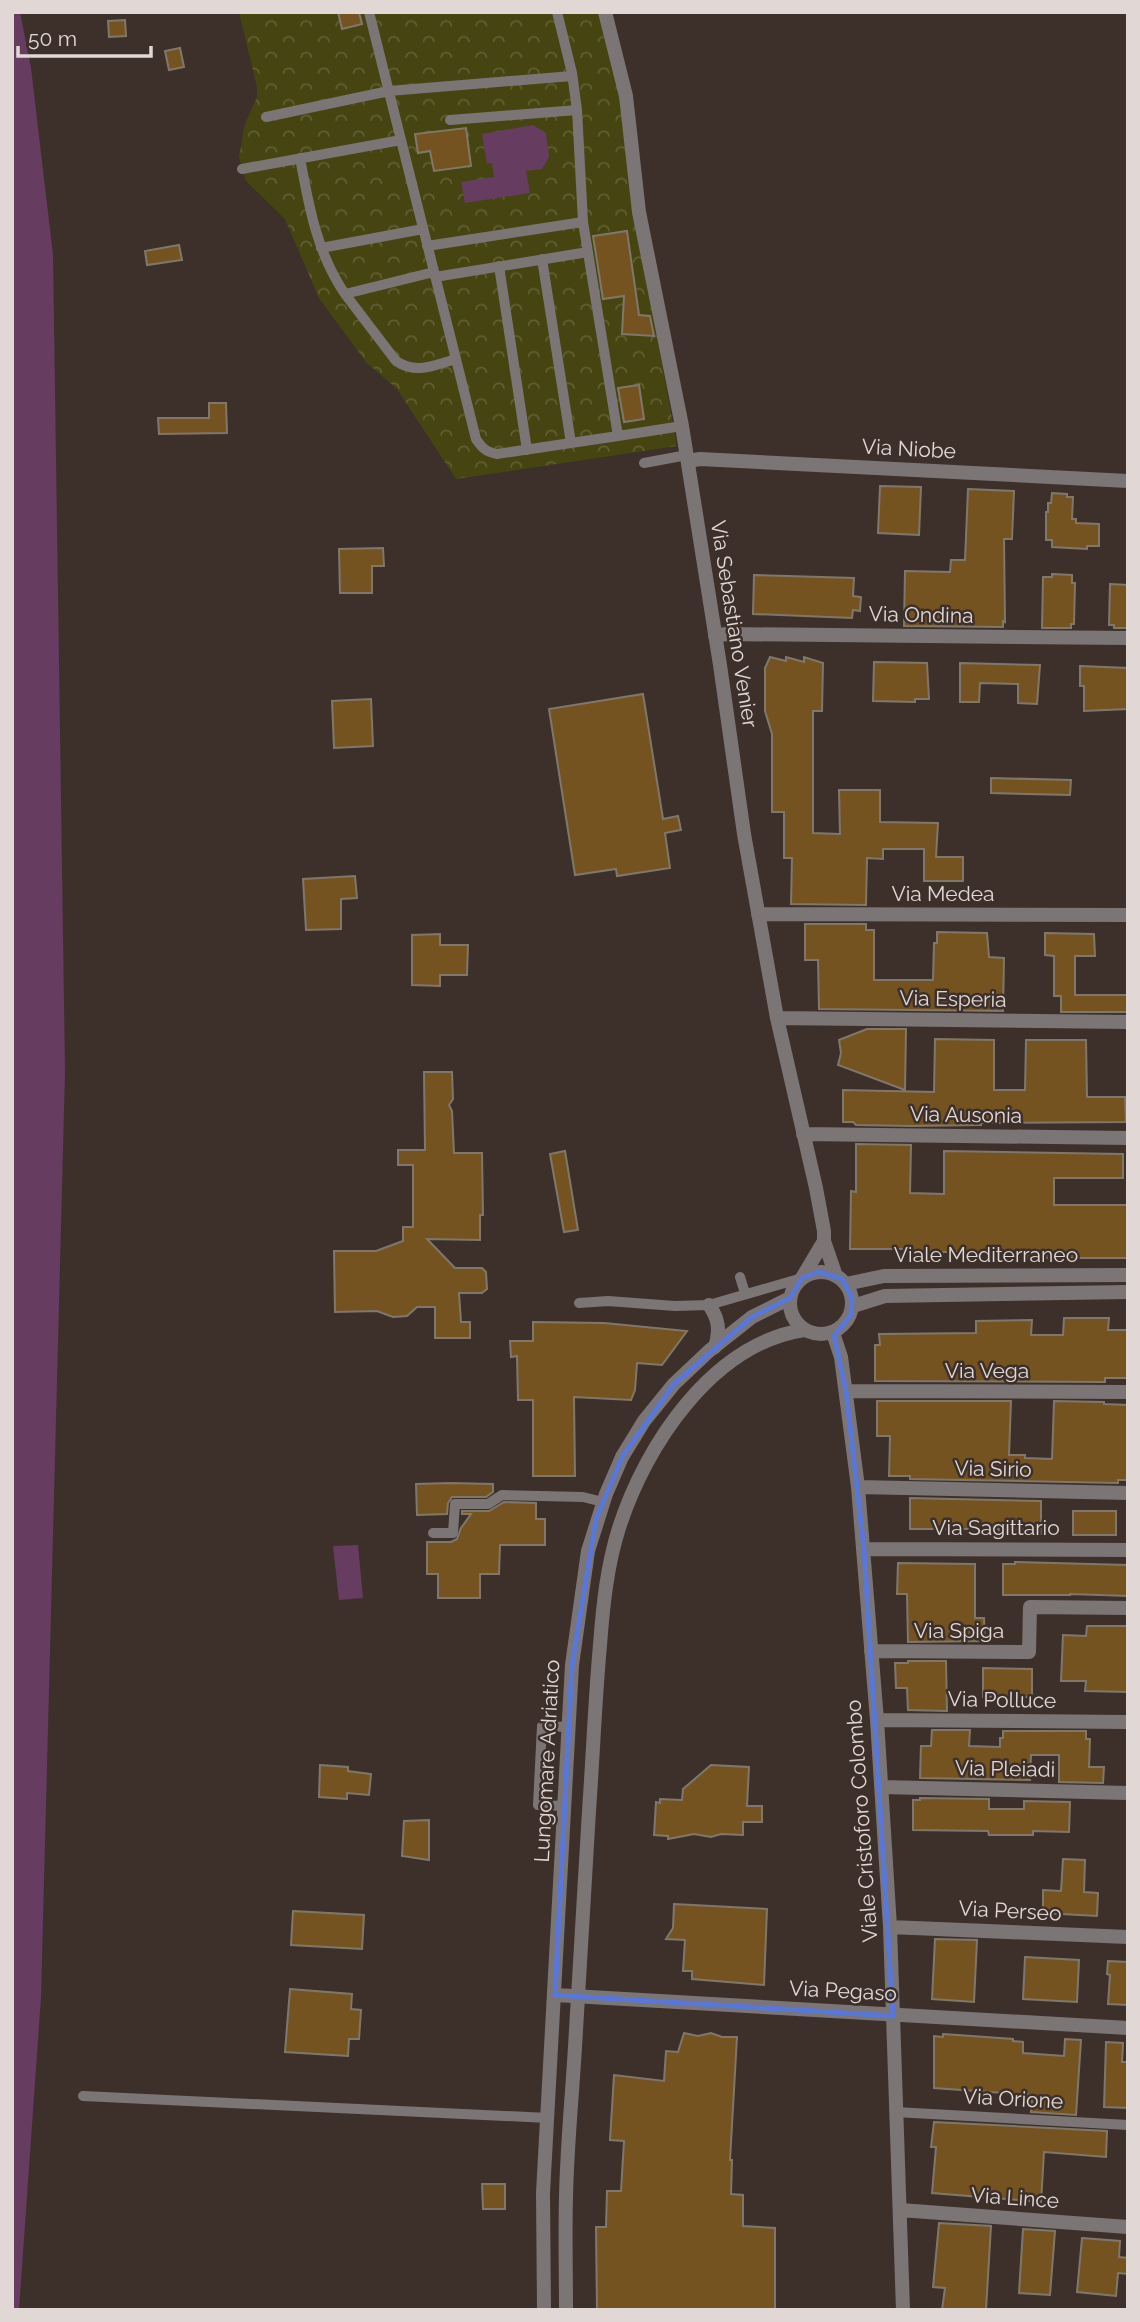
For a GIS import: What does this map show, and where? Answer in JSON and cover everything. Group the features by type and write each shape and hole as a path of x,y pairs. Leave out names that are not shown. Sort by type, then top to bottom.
{"street":[{"name":"Via Sebastiano Venier","path":"605,12 626,96 639,212 688,458 758,914 777,1018 818,1199 824,1241 841,1280"},
{"name":"Via Niobe","path":"688,458 1128,481"},
{"name":"Via Ondina","path":"715,636 739,634 1128,638"},
{"name":"Via Medea","path":"758,914 1128,915"},
{"name":"Via Esperia","path":"777,1018 1128,1022"},
{"name":"Via Ausonia","path":"803,1135 1128,1139"},
{"path":"802,1278 819,1272 841,1280 852,1298 853,1306 847,1322 833,1333 813,1334 804,1330 792,1316 790,1298 824,1241"},
{"name":"Viale Mediterraneo","path":"841,1280 884,1276 1128,1275"},
{"name":"Viale Mediterraneo","path":"853,1306 885,1296 1128,1292"},
{"name":"Lungomare Adriatico","path":"544,2310 543,2193 572,1665 588,1551 603,1502 622,1457 644,1421 674,1384 715,1347 752,1317 790,1298"},
{"path":"709,1305 718,1322 715,1347"},
{"path":"566,2310 566,2195 598,1666 605,1592 618,1530 643,1469 663,1434 691,1398 721,1369 764,1342 785,1333 804,1330"},
{"name":"Viale Cristoforo Colombo","path":"833,1333 841,1357 858,1487 877,1720 890,1927 903,2310"},
{"name":"Via Vega","path":"846,1391 1128,1392"},
{"name":"Via Sirio","path":"858,1487 1128,1493"},
{"name":"Via Sagittario","path":"864,1549 1128,1550"},
{"name":"Via Spiga","path":"871,1651 1029,1652 1030,1607 1128,1608"},
{"name":"Via Polluce","path":"877,1720 1128,1722"},
{"name":"Via Pleiadi","path":"881,1787 1128,1793"},
{"name":"Via Perseo","path":"890,1927 1128,1937"},
{"name":"Via Pegaso","path":"555,1995 1128,2028"},
{"name":"Via Lince","path":"900,2210 1128,2227"}],"lane":[{"path":"369,12 456,359 481,447 489,453 497,454 682,426"},
{"path":"557,12 577,110 583,222 618,436"},
{"path":"266,117 388,91 572,76"},
{"path":"450,120 577,110"},
{"path":"242,169 401,140"},
{"path":"300,158 312,221 333,276 388,351 404,366 414,370 456,359"},
{"path":"427,246 583,222"},
{"path":"321,248 423,229"},
{"path":"345,294 435,274 588,252"},
{"path":"542,259 571,443"},
{"path":"499,266 527,450"},
{"path":"644,463 688,458"},
{"path":"740,1277 745,1293"},
{"path":"579,1303 608,1301 675,1306 709,1305 802,1278"},
{"path":"433,1533 453,1533 455,1504 488,1504 502,1495 583,1497 603,1502"},
{"path":"565,1806 538,1805 542,1726 569,1727"},
{"path":"83,2096 548,2118"},
{"name":"Via Orione","path":"895,2112 1128,2126"}],"highlighted area":[{"path":"819,1272 842,1279 852,1298 851,1315 834,1336 846,1391 864,1549 893,2016 555,1995 572,1665 596,1519 622,1457 674,1384 752,1317 790,1298 802,1278"}],"green space":[{"path":"239,12 599,12 620,96 649,292 677,446 456,479 397,389 366,362 319,298 285,219 246,181 239,157 245,124 257,97 257,87"}],"shaded area":[{"path":"12,12 20,12 31,68 53,255 65,1072 41,1997 19,2310 12,2310"},
{"path":"533,125 546,133 549,157 542,169 526,171 530,193 465,203 461,182 494,177 492,163 487,164 482,134"},
{"path":"358,1545 363,1598 339,1600 333,1546"}],"building":[{"path":"338,12 359,12 362,24 342,29"},
{"path":"125,20 126,36 109,37 108,21"},
{"path":"180,48 184,67 169,70 165,51"},
{"path":"466,128 471,166 434,171 430,151 418,153 415,134"},
{"path":"627,231 639,315 650,316 654,336 622,334 624,296 603,299 593,236"},
{"path":"179,245 182,260 147,265 145,251"},
{"path":"639,385 644,419 624,422 618,388"},
{"path":"209,403 226,403 227,433 159,434 158,418 209,418"},
{"path":"880,486 921,487 919,535 878,533"},
{"path":"968,489 1014,491 1012,539 1004,539 1003,627 904,626 905,571 950,572 951,560 965,560"},
{"path":"1052,493 1073,497 1072,519 1076,519 1076,523 1099,524 1099,546 1087,546 1087,549 1052,547 1052,540 1046,540 1046,512"},
{"path":"383,548 384,566 372,566 372,593 340,593 339,549"},
{"path":"1052,574 1072,575 1072,583 1075,583 1074,624 1071,624 1071,628 1042,628 1043,577 1052,577"},
{"path":"754,575 854,578 853,596 861,597 860,611 853,610 852,618 753,614"},
{"path":"1110,584 1128,585 1128,628 1114,628 1114,625 1109,625"},
{"path":"770,657 786,661 786,657 804,662 804,657 823,663 822,711 813,711 813,833 840,834 839,790 880,790 880,822 938,823 936,857 963,857 963,881 924,881 924,849 883,849 883,859 867,858 866,905 791,904 792,858 784,858 784,812 772,812 772,734 765,711 765,668"},
{"path":"874,662 927,663 929,699 915,699 915,702 873,701"},
{"path":"960,663 1040,665 1037,704 1018,703 1018,684 980,683 979,702 960,702"},
{"path":"1080,666 1128,668 1128,709 1084,711 1084,686 1080,686"},
{"path":"643,694 663,819 678,816 681,830 665,833 670,868 617,876 616,869 575,875 549,709"},
{"path":"371,699 373,746 334,748 332,701"},
{"path":"991,778 1071,780 1070,795 991,793"},
{"path":"355,876 357,898 341,899 341,929 306,930 303,879"},
{"path":"805,924 866,924 866,930 874,930 874,980 933,980 937,932 987,933 989,957 1004,958 1003,1011 819,1009 818,960 805,960"},
{"path":"1045,933 1094,934 1095,956 1075,956 1075,995 1128,995 1128,1012 1061,1012 1061,996 1054,996 1054,956 1045,955"},
{"path":"440,934 440,945 468,945 467,975 440,975 440,986 412,985 412,935"},
{"path":"867,1029 906,1029 905,1090 838,1065 841,1053 839,1040"},
{"path":"935,1039 994,1040 994,1090 1025,1090 1026,1040 1086,1040 1087,1097 1125,1097 1126,1122 911,1126 856,1125 853,1122 843,1122 843,1090 934,1092"},
{"path":"424,1072 452,1072 453,1099 449,1105 452,1111 454,1153 482,1153 483,1215 480,1215 480,1240 427,1239 455,1268 482,1268 486,1272 487,1289 482,1293 459,1293 461,1322 470,1322 470,1338 435,1338 435,1307 417,1307 407,1316 393,1317 377,1311 335,1312 334,1251 376,1251 403,1241 403,1227 413,1227 413,1165 398,1165 398,1150 425,1150"},
{"path":"856,1144 911,1145 910,1193 944,1194 944,1151 1123,1154 1123,1178 1054,1178 1054,1205 1128,1205 1128,1258 1027,1258 1027,1252 850,1249 851,1191 856,1192"},
{"path":"565,1151 578,1230 564,1232 550,1154"},
{"path":"1064,1318 1109,1318 1108,1330 1128,1330 1128,1378 1105,1378 1105,1382 875,1381 875,1345 880,1345 879,1334 976,1333 976,1321 1032,1320 1031,1335 1063,1335"},
{"path":"533,1322 604,1323 687,1331 662,1365 637,1363 635,1390 631,1400 574,1397 575,1476 533,1476 533,1400 518,1400 517,1356 511,1357 510,1341 533,1341"},
{"path":"877,1401 1011,1401 1009,1455 1052,1459 1054,1401 1128,1405 1128,1480 1118,1480 1118,1483 910,1479 910,1476 889,1476 890,1436 877,1436"},
{"path":"416,1484 493,1484 493,1492 486,1497 452,1497 448,1503 447,1514 417,1515"},
{"path":"910,1498 1041,1501 1041,1534 999,1534 999,1529 910,1529"},
{"path":"504,1502 536,1503 536,1519 545,1519 545,1545 500,1545 499,1574 480,1574 480,1598 438,1598 438,1574 427,1574 427,1542 451,1542 457,1539 471,1514 462,1514 462,1511 489,1511"},
{"path":"1073,1511 1116,1511 1116,1535 1073,1535"},
{"path":"898,1563 975,1564 975,1618 984,1618 985,1641 908,1642 907,1594 897,1594"},
{"path":"1003,1564 1128,1565 1128,1596 1003,1595"},
{"path":"1087,1626 1128,1626 1128,1692 1085,1691 1086,1681 1061,1681 1063,1635 1086,1636"},
{"path":"946,1661 947,1711 908,1710 907,1688 896,1688 895,1663"},
{"path":"983,1668 1032,1669 1032,1697 983,1697"},
{"path":"932,1730 970,1730 969,1746 1000,1747 1003,1731 1086,1731 1086,1739 1090,1739 1089,1767 1104,1767 1103,1783 1059,1782 1059,1755 1031,1755 1030,1780 920,1778 921,1746 931,1746"},
{"path":"320,1765 348,1767 348,1771 371,1774 369,1795 347,1793 347,1799 319,1797"},
{"path":"711,1765 749,1767 747,1806 762,1806 762,1822 743,1822 743,1835 721,1834 711,1837 694,1834 668,1839 668,1836 654,1835 656,1802 660,1803 660,1799 682,1800 683,1789"},
{"path":"989,1799 989,1809 1024,1809 1024,1801 1070,1802 1069,1832 1033,1831 1033,1835 989,1835 988,1831 913,1830 913,1800"},
{"path":"429,1820 429,1860 402,1856 404,1821"},
{"path":"1063,1859 1085,1860 1084,1892 1098,1893 1097,1916 1043,1913 1043,1890 1061,1891"},
{"path":"674,1904 767,1909 764,1985 692,1979 692,1971 683,1971 685,1940 666,1939 673,1928"},
{"path":"293,1911 364,1915 362,1949 291,1945"},
{"path":"935,1939 977,1940 974,2002 932,1999"},
{"path":"1025,1957 1079,1960 1077,2002 1023,1999"},
{"path":"1108,1961 1128,1962 1128,2005 1108,2004"},
{"path":"290,1989 352,1994 351,2009 361,2010 359,2039 349,2039 348,2056 285,2052"},
{"path":"684,2033 737,2037 730,2160 731,2194 743,2195 743,2226 775,2228 775,2310 597,2310 596,2227 606,2227 607,2191 621,2191 624,2141 610,2140 614,2075 664,2081 666,2051 678,2052"},
{"path":"943,2034 1013,2039 1023,2042 1023,2053 1064,2056 1065,2039 1081,2040 1076,2115 1031,2112 1032,2095 934,2088 934,2036 943,2037"},
{"path":"1106,2042 1123,2043 1122,2062 1128,2062 1128,2108 1104,2107"},
{"path":"934,2122 1107,2131 1106,2157 1044,2152 1041,2202 932,2193 936,2147 931,2147"},
{"path":"482,2184 505,2184 505,2209 483,2209"},
{"path":"939,2223 991,2226 986,2310 942,2310 945,2288 933,2287"},
{"path":"1023,2229 1055,2231 1050,2295 1019,2293"},
{"path":"1082,2238 1120,2241 1119,2257 1128,2258 1128,2274 1118,2273 1116,2296 1077,2292"}]}
